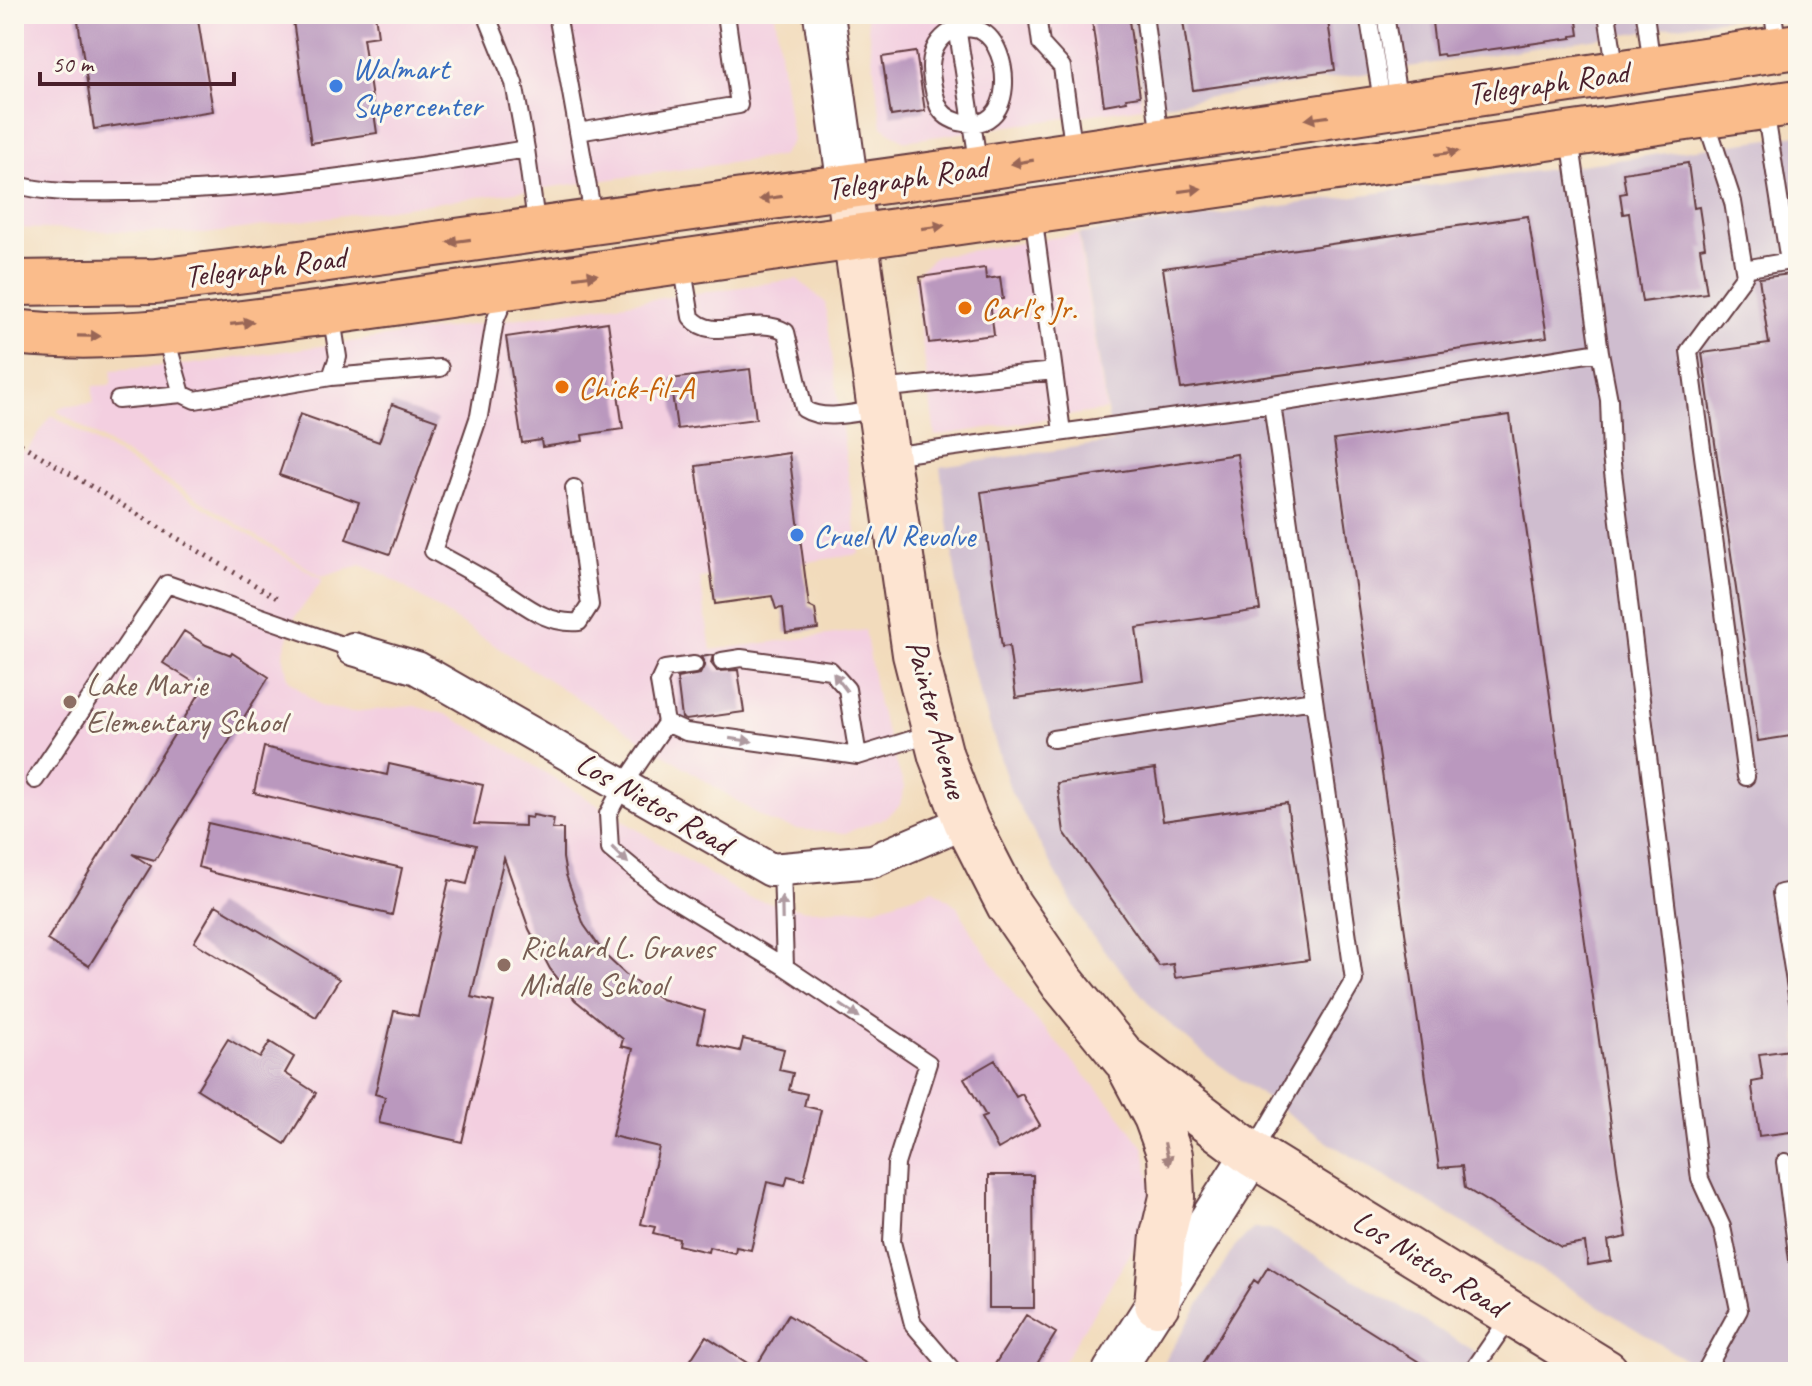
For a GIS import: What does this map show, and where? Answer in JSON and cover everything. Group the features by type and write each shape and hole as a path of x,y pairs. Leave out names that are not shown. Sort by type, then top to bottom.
{"main road":[{"name":"Telegraph Road","path":"14,283 156,281 537,231 1634,71 1697,61 1783,36"},
{"path":"1697,61 1704,116"},
{"name":"Telegraph Road","path":"14,332 108,337 331,312 1781,104"},
{"name":"Painter Avenue","path":"848,187 915,654 941,756 966,821 1009,905 1062,982 1124,1058 1252,1154"},
{"path":"509,286 537,231"},
{"path":"156,281 164,333"},
{"path":"1124,1058 1156,1117 1170,1155 1172,1197 1163,1235 1157,1304"},
{"name":"Los Nietos Road","path":"1252,1154 1606,1372"}],"street":[{"name":"Painter Avenue","path":"826,14 848,187"},
{"name":"Los Nietos Road","path":"353,649 417,668 771,870 873,861 966,821"},
{"path":"1113,1372 1252,1154"}],"lane":[{"path":"486,14 514,83 537,231"},
{"path":"557,14 594,222"},
{"path":"578,132 739,105 726,14"},
{"path":"1037,14 1041,44 1062,67 1074,154"},
{"path":"1144,14 1161,141"},
{"path":"1368,14 1391,107"},
{"path":"1385,14 1391,107"},
{"path":"1607,14 1634,71"},
{"path":"1634,71 1645,14"},
{"path":"956,21 981,31 996,46 1000,57 1004,94 1000,108 993,116 973,125 951,119 938,105 930,59 943,34 956,21"},
{"path":"956,21 979,168"},
{"path":"1744,269 1793,261 1781,104"},
{"path":"1704,116 1733,202 1745,275 1689,351 1746,777"},
{"path":"1569,135 1609,400 1613,471 1700,1179 1722,1227 1739,1310 1705,1372"},
{"path":"14,184 42,192 200,192 381,173 526,149"},
{"path":"1033,213 1062,432"},
{"path":"682,262 691,317 696,323 714,330 770,324 786,332 804,409 812,414 825,416 879,399 1054,371"},
{"path":"509,286 495,321 479,416 433,551 496,586 536,614 565,623 579,622 590,605 574,488"},
{"path":"331,312 338,357 331,377"},
{"path":"164,333 182,394"},
{"path":"887,456 1272,404 1600,352"},
{"path":"118,400 182,394 195,400 331,377 440,368"},
{"path":"1252,1154 1354,980 1272,404"},
{"path":"35,780 167,584 353,649"},
{"path":"722,661 741,658 830,670 847,689 858,756"},
{"path":"694,665 665,669 659,682 666,723 623,786 608,814 610,849 662,892 785,967 928,1063 896,1164 892,1242 913,1324 954,1372"},
{"path":"1053,739 1314,700"},
{"path":"666,723 686,732 858,756 935,732"},
{"path":"782,868 785,967"},
{"path":"1798,890 1781,893 1798,1001"},
{"path":"1785,1162 1798,1260"},
{"path":"1472,1372 1512,1314"}],"path":[{"path":"14,440 292,607"}],"shaded area":[{"path":"14,14 775,14 792,141 781,156 205,234 14,228"},
{"path":"866,14 1127,14 1142,107 904,141 882,126"},
{"path":"1129,14 1757,14 1145,107"},
{"path":"1798,135 1798,1372 1705,1372 1329,1143 1207,1056 1157,1013 1088,931 1011,792 967,653 940,467 1112,442 1079,234"},
{"path":"1078,234 1106,410 935,436 914,282 920,270 936,256"},
{"path":"797,279 825,302 859,554 700,578 711,650 865,630 878,705 904,787 900,805 885,818 845,833 796,829 768,821 387,576 361,565 322,577 57,411 61,407 93,403 93,386 111,385 112,370 193,364"},
{"name":"Richard L. Graves Middle School","path":"52,415 323,580 295,617 283,654 288,679 319,706 350,712 414,706 445,714 481,733 748,898 806,910 875,908 934,889 958,907 971,932 1017,998 1114,1108 1144,1148 1152,1190 1145,1230 1057,1372 14,1372 14,446 26,452"},
{"path":"1254,1229 1270,1229 1509,1372 1158,1372 1235,1246"}],"building":[{"path":"77,14 197,14 213,111 94,129"},
{"name":"Walmart Supercenter","path":"292,14 375,14 378,36 363,38 377,133 311,143"},
{"path":"1091,14 1128,14 1140,96 1104,105"},
{"path":"1182,14 1327,14 1335,70 1193,90"},
{"path":"1431,14 1576,14 1579,35 1436,55"},
{"path":"916,52 925,111 891,116 882,57"},
{"path":"1688,163 1694,208 1699,207 1705,247 1700,248 1707,293 1642,302 1629,213 1623,214 1620,194 1626,193 1623,173"},
{"path":"1528,216 1547,337 1181,389 1163,268"},
{"path":"985,268 986,279 1000,277 1003,299 990,301 994,335 929,343 920,277"},
{"path":"1798,273 1798,735 1758,741 1702,353 1769,344 1759,278"},
{"path":"608,322 623,429 582,435 583,441 542,447 541,440 522,443 506,337"},
{"path":"750,369 756,419 677,429 670,379"},
{"path":"392,404 437,420 390,554 346,539 359,502 279,475 300,414 379,442"},
{"path":"1510,415 1627,1237 1608,1241 1611,1261 1588,1265 1585,1243 1561,1247 1465,1188 1462,1166 1439,1168 1334,440"},
{"path":"789,453 809,606 815,609 818,629 786,633 783,608 776,609 772,596 715,604 696,466"},
{"path":"1237,454 1260,610 1136,628 1143,680 1016,698 1009,646 1002,647 981,492"},
{"path":"184,631 206,645 232,653 269,677 155,860 132,854 151,866 89,966 47,940 203,688 163,663"},
{"path":"713,655 711,663 717,671 738,670 744,712 686,720 682,718 677,678 700,674 705,664 701,657"},
{"path":"264,747 387,775 389,764 483,785 474,824 525,826 525,817 532,818 533,815 554,819 552,829 563,829 566,875 584,925 606,956 625,974 661,999 705,1011 698,1042 740,1051 743,1039 784,1049 779,1070 793,1073 789,1090 807,1094 804,1106 821,1110 804,1180 788,1176 785,1186 767,1182 751,1250 736,1247 735,1253 709,1247 708,1252 678,1245 679,1239 653,1233 655,1227 641,1224 659,1147 612,1136 633,1049 621,1046 623,1039 575,1000 550,969 529,929 504,858 471,997 494,1002 462,1142 379,1123 385,1097 375,1094 394,1011 418,1016 449,880 467,884 476,845 254,793"},
{"path":"1155,769 1163,821 1287,803 1309,960 1175,978 1173,964 1159,966 1064,832 1057,783"},
{"path":"208,823 402,868 392,915 198,867"},
{"path":"216,905 339,979 316,1017 194,942"},
{"path":"228,1039 260,1058 270,1042 294,1057 285,1073 316,1093 285,1144 197,1089"},
{"path":"1798,1049 1798,1131 1759,1136 1752,1082 1763,1080 1759,1054"},
{"path":"995,1060 1016,1097 1022,1094 1040,1125 998,1149 981,1118 986,1116 964,1078"},
{"path":"989,1175 1033,1175 1034,1308 989,1308"},
{"path":"1268,1267 1435,1372 1197,1372 1254,1280 1258,1283"},
{"path":"788,1315 880,1372 683,1372 706,1336 755,1368"},
{"path":"1026,1315 1056,1333 1032,1372 990,1372"}],"place":[{"name":"Walmart Supercenter","path":"336,86"},
{"name":"Carl's Jr.","path":"965,308"},
{"name":"Chick-fil-A","path":"562,387"},
{"name":"Cruel N Revolve","path":"797,535"},
{"name":"Lake Marie Elementary School","path":"70,702"},
{"name":"Richard L. Graves Middle School","path":"504,965"}]}
